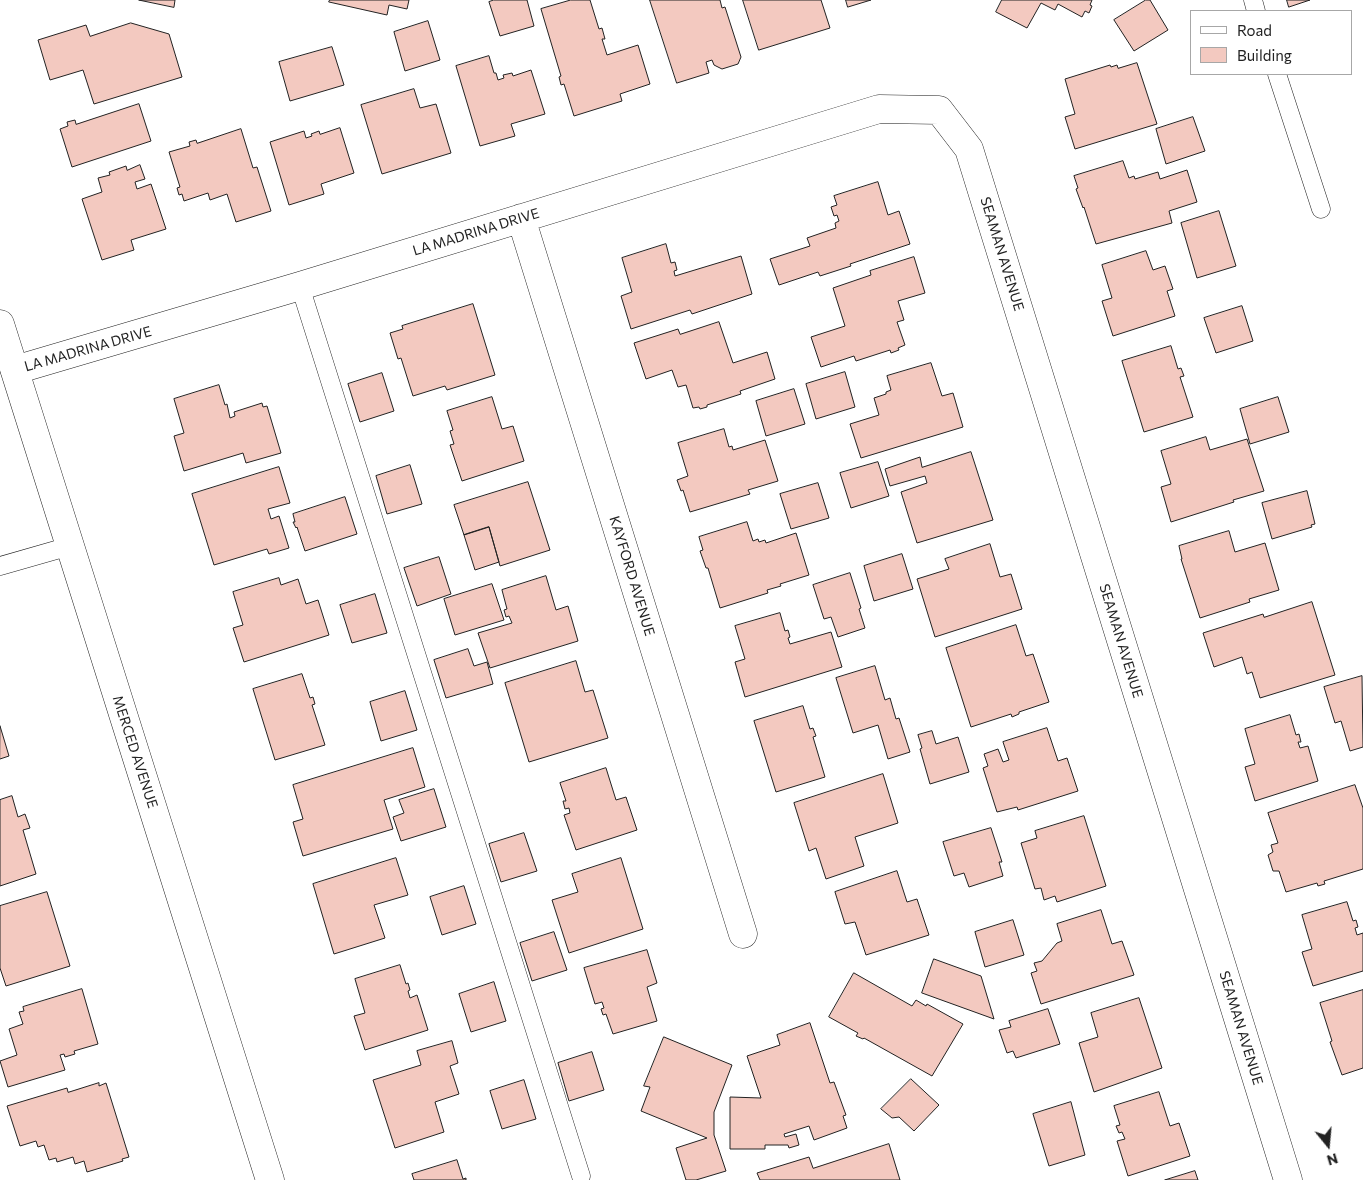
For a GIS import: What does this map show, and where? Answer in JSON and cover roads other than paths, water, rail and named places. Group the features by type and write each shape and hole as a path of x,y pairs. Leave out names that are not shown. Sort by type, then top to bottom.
{"street":[{"name":"LA MADRINA DRIVE","path":"15,370 300,286 879,109 939,110"},
{"name":"SEAMAN AVENUE","path":"939,110 969,148 1288,1180"},
{"name":"KAYFORD AVENUE","path":"521,218 744,934"},
{"name":"MERCED AVENUE","path":"0,324 270,1180"}],"lane":[{"path":"1277,75 1321,210"},
{"path":"300,286 581,1176"},
{"path":"0,566 70,546"}]}
